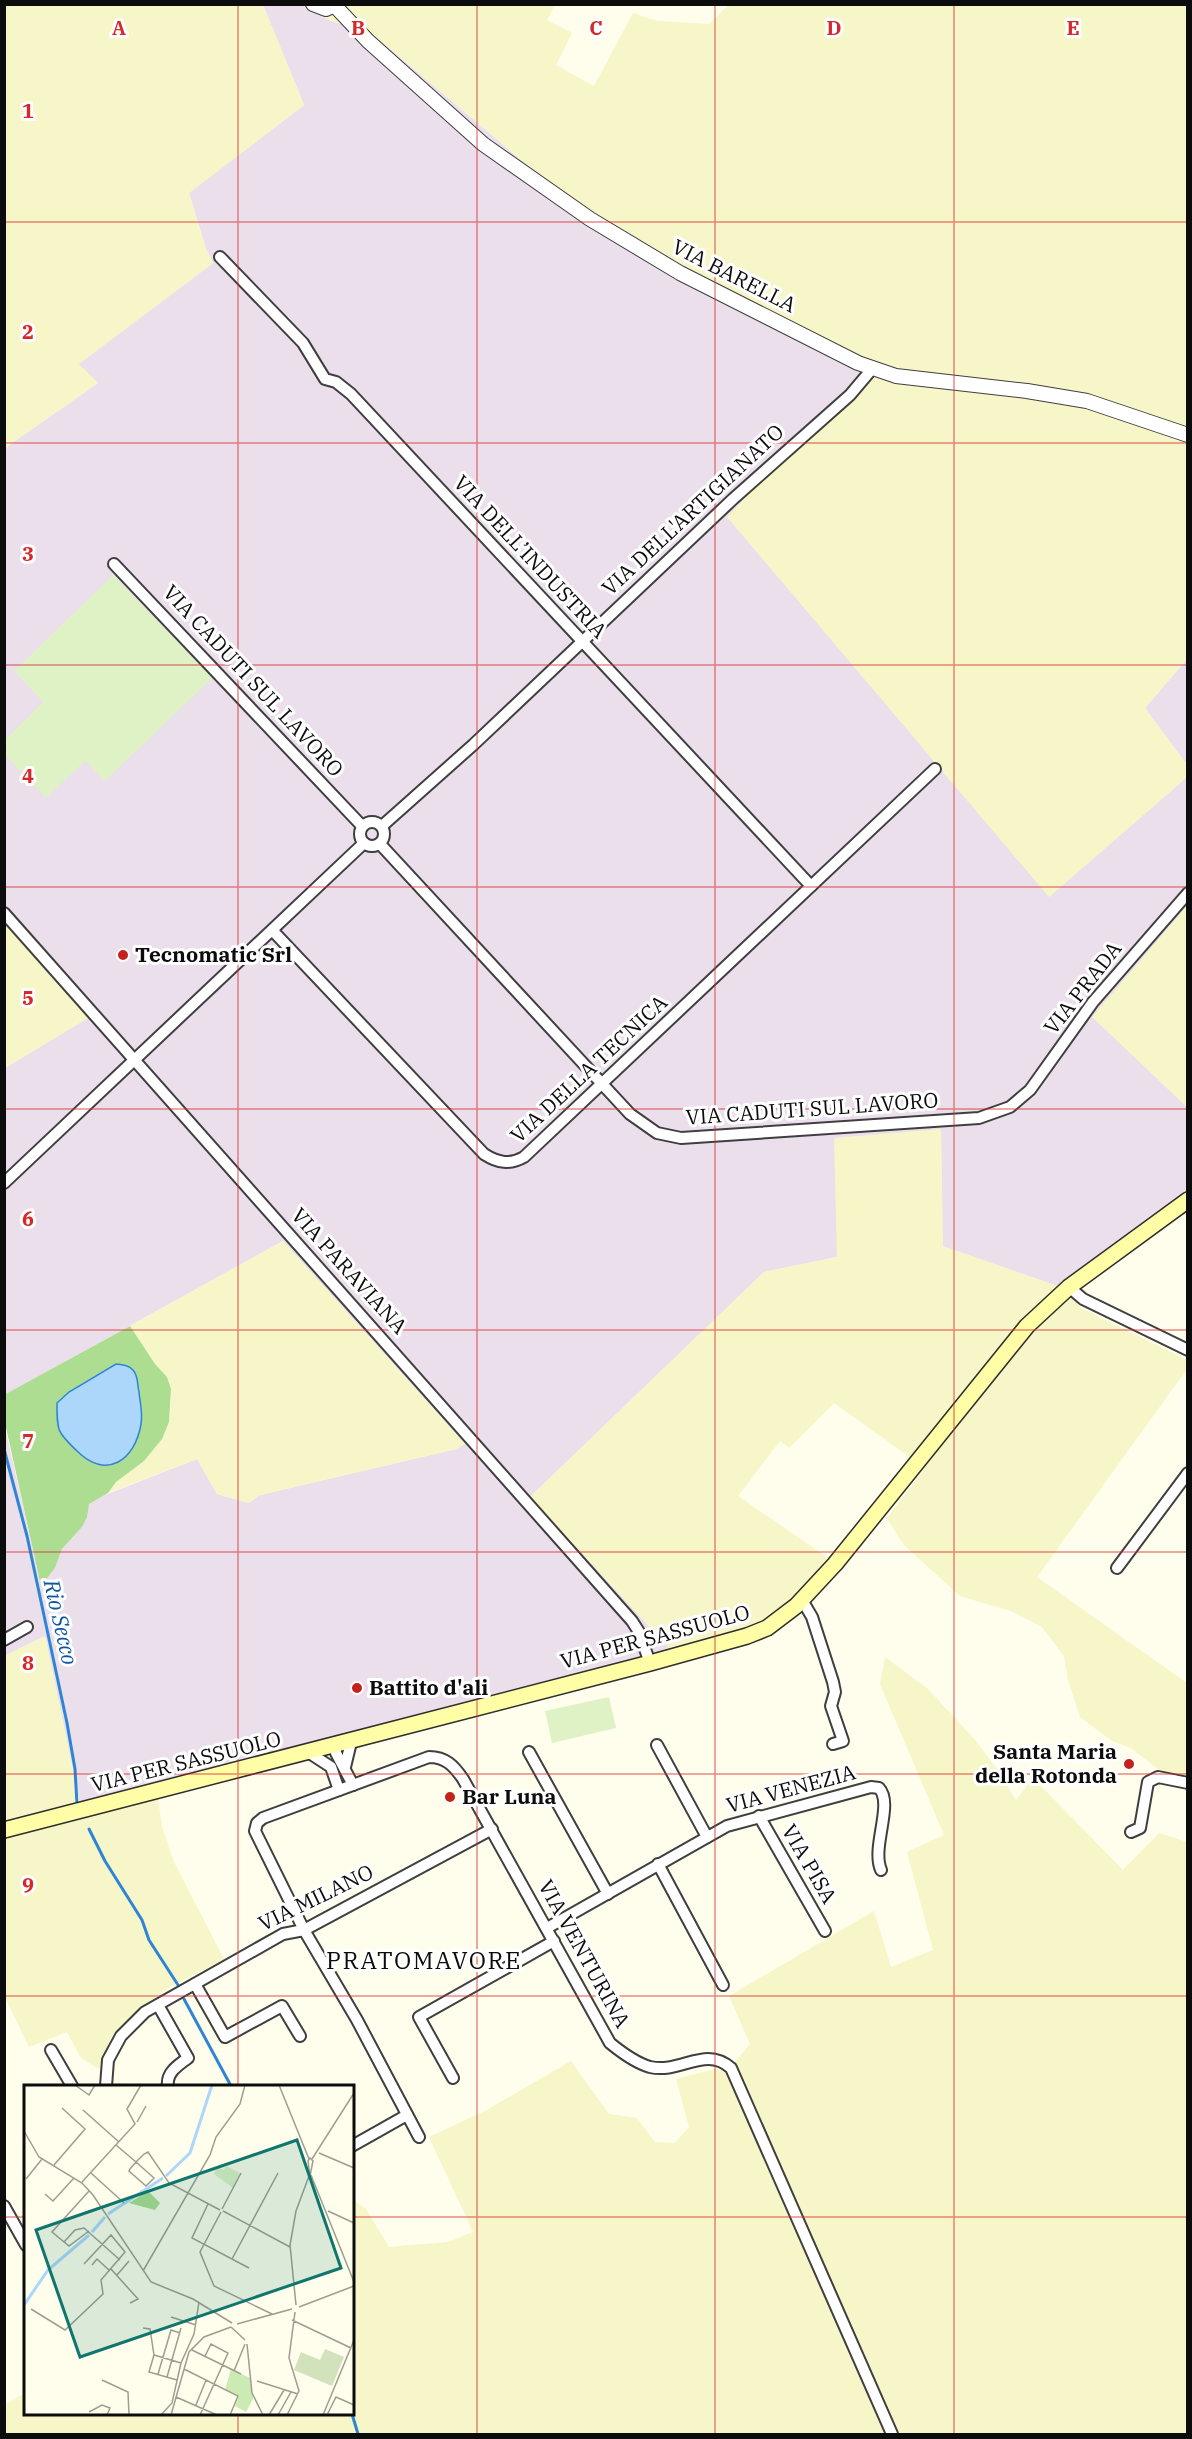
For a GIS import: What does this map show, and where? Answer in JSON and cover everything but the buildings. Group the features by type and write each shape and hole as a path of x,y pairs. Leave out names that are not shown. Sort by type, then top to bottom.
{"main road":[{"name":"VIA PER SASSUOLO","path":"4,1830 650,1663 767,1628 801,1600 835,1564 1027,1326 1069,1287 1188,1200"}],"street":[{"path":"313,4 327,9 335,5"},
{"name":"VIA BARELLA","path":"335,5 368,41 483,144 590,219 680,273 872,369 896,376 1027,391 1087,401 1188,435"},
{"name":"VIA DELL’INDUSTRIA","path":"220,257 303,343 325,379 336,382 351,394 811,886"},
{"name":"VIA DELL'ARTIGIANATO","path":"382,826 473,745 581,640 741,492 850,395 872,369"},
{"name":"VIA CADUTI SUL LAVORO","path":"114,564 362,826"},
{"name":"VIA DELLA TECNICA","path":"273,931 491,1159 508,1163 516,1162 524,1157 935,769"},
{"path":"372,822 382,826 384,837 380,844 374,847 363,843 360,837 362,826 372,822"},
{"path":"4,1184 273,931 363,843"},
{"name":"VIA CADUTI SUL LAVORO","path":"380,844 640,1122 657,1133 681,1138 979,1118 1010,1107"},
{"name":"VIA PRADA","path":"1010,1107 1030,1090 1093,1002 1188,893"},
{"name":"VIA PARAVIANA","path":"4,913 632,1621 639,1632 650,1663"},
{"path":"1069,1287 1083,1299 1188,1350"},
{"path":"1117,1568 1188,1473"},
{"path":"801,1600 812,1617 835,1692 831,1706 843,1740 832,1744"},
{"path":"4,1640 27,1627"},
{"path":"345,1767 351,1742"},
{"path":"657,1745 707,1837"},
{"path":"331,1746 330,1767 339,1790"},
{"path":"331,1746 345,1767 353,1785"},
{"path":"309,1752 330,1767"},
{"path":"529,1752 608,1894"},
{"name":"VIA VENTURINA","path":"304,1930 256,1836 255,1826 263,1818 429,1757 446,1760 458,1771 492,1829 610,2043 623,2054 651,2067 678,2066 708,2057 722,2060 731,2068 892,2434"},
{"path":"1131,1832 1140,1828 1148,1782 1158,1777 1188,1783"},
{"name":"VIA VENEZIA","path":"547,1928 727,1826 871,1788 879,1788 885,1798 878,1858 881,1870"},
{"name":"VIA PISA","path":"759,1816 825,1931"},
{"name":"VIA MILANO","path":"106,2085 108,2060 121,2036 145,2012 283,1934 304,1930 492,1829"},
{"path":"658,1864 723,1985"},
{"path":"304,1930 357,2020 419,2137"},
{"path":"453,2078 419,2017 554,1941"},
{"path":"195,1984 225,2037 282,2006 300,2037"},
{"path":"158,2005 188,2058 171,2072 168,2085"},
{"path":"51,2050 71,2085"},
{"path":"354,2145 407,2115"},
{"path":"4,2206 24,2241"}],"shaded area":[{"path":"263,5 304,5 331,21 369,31 547,182 868,366 1050,896 1187,777 1187,906 1093,1017 1187,1107 1187,1195 1063,1288 942,1246 941,1129 837,1257 764,1272 530,1497 670,1649 80,1804 45,1636 5,1656 4,1423 41,1585 55,1568 62,1549 82,1527 86,1509 92,1500 197,1459 217,1494 249,1503 260,1495 456,1449 465,1444 283,1241 5,1395 5,1068 91,1016 5,919 5,448 98,383 78,364 213,263 206,249 189,193 304,105"},
{"path":"1187,659 1187,765 1145,708"}],"green space":[{"path":"5,4 263,5 304,105 189,193 206,249 213,263 79,364 98,383 5,448"},
{"path":"730,4 1187,5 1187,659 1145,708 1187,765 1187,777 1049,897 727,517 868,366 631,237 547,182 369,31 331,21 304,5 555,5 547,20 572,33 556,65 594,86 633,13 657,21 709,24"},
{"path":"113,575 212,678 105,781 85,761 46,798 5,755 5,740 43,702 14,671"},
{"path":"1187,906 1187,1107 1092,1017"},
{"path":"5,919 91,1016 5,1068"},
{"path":"941,1129 943,1246 1063,1288 1081,1308 1187,1360 1187,1369 1037,1577 1187,1683 1187,1792 1131,1748 1112,1741 1080,1717 1068,1680 1064,1656 1042,1627 1011,1611 960,1596 903,1544 887,1518 925,1468 834,1403 789,1448 780,1441 738,1496 831,1560 800,1597 770,1620 741,1632 670,1649 530,1497 764,1272 837,1257 834,1138"},
{"path":"283,1241 465,1444 456,1449 260,1495 249,1503 217,1494 197,1459 108,1493 116,1482 144,1461 162,1439 169,1422 171,1389 167,1377 155,1364 130,1326"},
{"path":"130,1326 155,1364 167,1377 171,1389 169,1422 162,1439 144,1461 116,1482 108,1493 89,1504 87,1517 82,1527 62,1549 55,1568 41,1586 5,1423 4,1395"},
{"path":"45,1636 80,1804 156,1784 162,1827 174,1862 224,1959 166,1989 134,2014 111,2038 99,2069 81,2058 67,2032 29,2047 5,1997 4,1656"},
{"path":"885,1657 928,1689 975,1740 997,1769 1016,1800 1033,1778 1123,1870 1159,1833 1187,1842 1187,2434 5,2434 4,2405 24,2394 24,2415 354,2415 354,2201 366,2209 389,2247 448,2242 473,2232 429,2137 485,2111 571,2061 609,2114 637,2118 655,2142 675,2143 689,2127 676,2079 715,2069 728,2071 750,2044 729,1996 874,1911 891,1967 933,1950 907,1852 944,1835 880,1684"},
{"path":"609,1697 616,1728 552,1743 545,1711"}],"water":[{"path":"116,1364 129,1367 136,1375 142,1416 141,1424 133,1448 126,1456 108,1465 98,1464 88,1460 62,1435 57,1420 57,1403 69,1392"}],"waterway":[{"name":"Rio Secco","path":"4,1449 27,1536 67,1723 75,1769 77,1804"},
{"name":"Rio Secco","path":"89,1829 105,1861 142,1920 149,1940 178,1985"},
{"name":"Rio Secco","path":"184,1999 230,2085"},
{"name":"Rio Secco","path":"352,2415 358,2434"}],"place":[{"name":"Tecnomatic Srl","path":"123,955"},
{"name":"Battito d'ali","path":"357,1688"},
{"name":"Santa Maria della Rotonda","path":"1129,1764"},
{"name":"Bar Luna","path":"450,1797"}],"district":[{"name":"PRATOMAVORE","path":"424,1961"}]}
